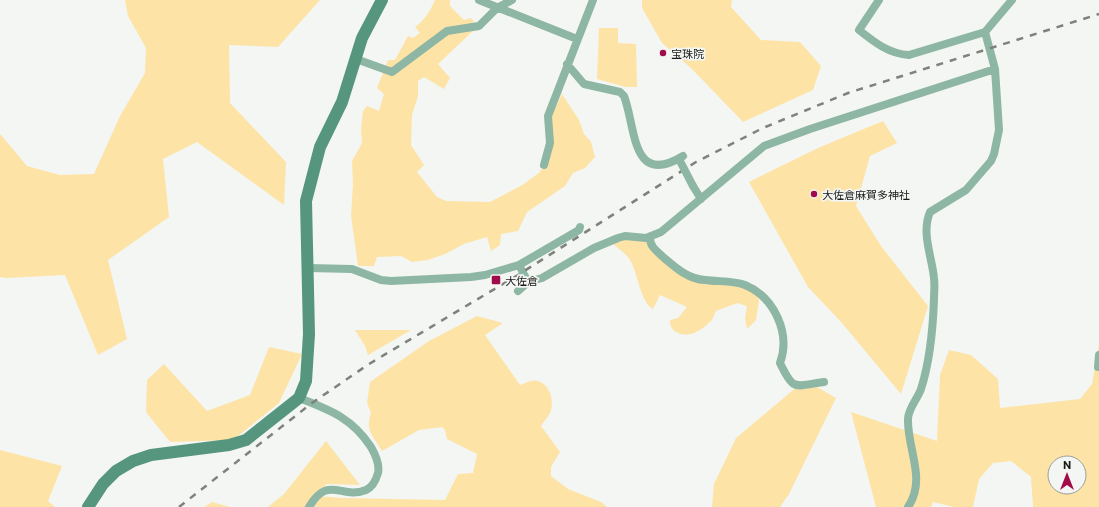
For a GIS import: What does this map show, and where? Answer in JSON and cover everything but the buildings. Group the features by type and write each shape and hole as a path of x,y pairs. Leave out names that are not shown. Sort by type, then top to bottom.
{"street":[{"path":"88,507 103,484 116,471 133,461 150,455 229,445 246,440 299,398 306,381 308,359 306,201 320,147 342,102 362,38 382,0"},
{"path":"479,0 577,39"},
{"path":"356,59 392,72 447,31 478,26 497,8 512,0"},
{"path":"544,165 544,159 550,143 548,116 592,0"},
{"path":"879,0 859,30 888,51 900,55 909,55 985,32 1012,0"},
{"path":"908,507 917,487 916,464 909,443 908,417 921,390 934,314 934,278 926,234 928,217 930,212 966,190 991,161 999,130 995,69 985,32"},
{"path":"567,64 584,84 620,92 624,96 633,135 637,146 647,160 658,166 681,159 693,186 701,199"},
{"path":"518,291 528,282 542,278 594,248 618,238 625,236 650,238 661,232 764,146 810,129 995,69"},
{"path":"308,268 352,269 381,280 391,281 485,275 519,265 580,230 580,227"},
{"path":"650,238 654,249 676,268 691,277 705,280 739,283 761,294 771,306 781,325 784,354 780,363 789,382 796,385 824,382"},
{"path":"519,265 528,282"},
{"path":"1098,367 1099,355"},
{"path":"299,398 335,413 361,432 376,456 378,470 375,482 366,490 354,492 326,490 316,495 310,507"}],"shaded area":[{"path":"125,0 320,0 278,47 229,45 230,103 286,162 284,205 197,142 163,159 169,217 108,260 127,339 98,355 65,275 7,278 0,277 0,134 27,166 60,175 94,174 120,116 145,73 146,48 128,16"},
{"path":"435,0 450,0 450,6 464,20 471,18 476,25 474,30 438,64 450,78 444,89 424,77 418,81 418,96 412,115 411,145 424,165 417,172 437,197 446,201 490,202 524,184 540,172 553,144 551,117 562,94 579,120 584,134 591,142 595,157 585,168 573,173 565,186 527,212 518,231 501,234 500,245 491,251 487,237 464,244 445,254 428,260 412,262 401,256 377,257 374,266 358,266 351,216 353,184 352,161 362,143 361,130 363,111 367,106 379,111 384,94 377,88 388,60 395,60 408,36 413,38 420,33 415,27 427,15"},
{"path":"642,0 732,0 731,7 761,40 800,42 821,66 813,90 743,122 691,68 662,43 642,8"},
{"path":"599,28 618,28 618,43 636,44 637,87 625,87 597,79"},
{"path":"883,121 897,143 870,156 856,206 881,246 928,306 901,394 842,323 808,287 749,182 818,148"},
{"path":"618,240 644,240 675,270 733,283 754,292 759,300 756,320 747,329 745,318 747,306 737,303 716,311 713,319 696,332 681,334 674,331 670,324 670,320 678,318 687,307 660,295 653,309 642,294 629,258 612,243"},
{"path":"477,316 503,323 485,335 520,385 531,381 538,381 545,385 550,392 552,401 551,410 541,426 560,452 551,467 551,476 568,489 601,502 607,507 311,507 318,496 341,498 445,500 458,474 473,473 477,454 447,439 445,430 442,427 419,430 382,451 369,429 369,419 371,413 367,403 370,382 429,341"},
{"path":"355,330 411,330 368,355 365,346"},
{"path":"1099,344 1099,507 1033,507 1031,477 1011,461 993,463 979,479 973,507 954,507 933,502 931,507 876,507 851,412 937,441 940,375 949,350 971,355 998,379 1000,408 1080,399 1092,384"},
{"path":"269,347 302,354 279,403 233,440 170,442 146,412 147,380 164,364 207,411 250,395"},
{"path":"805,380 836,398 789,494 780,507 712,507 714,484 736,438"},
{"path":"326,441 360,485 327,484 314,495 308,507 268,507 284,494"},
{"path":"0,450 62,466 48,501 55,507 0,507"},
{"path":"212,502 230,507 204,507"}],"railway":[{"path":"179,507 312,403 369,364 518,275 696,162 763,128 848,93 1099,14"}],"place":[{"name":"宝珠院","path":"663,53"},
{"name":"大佐倉麻賀多神社","path":"814,194"},
{"name":"大佐倉","path":"496,280"}]}
